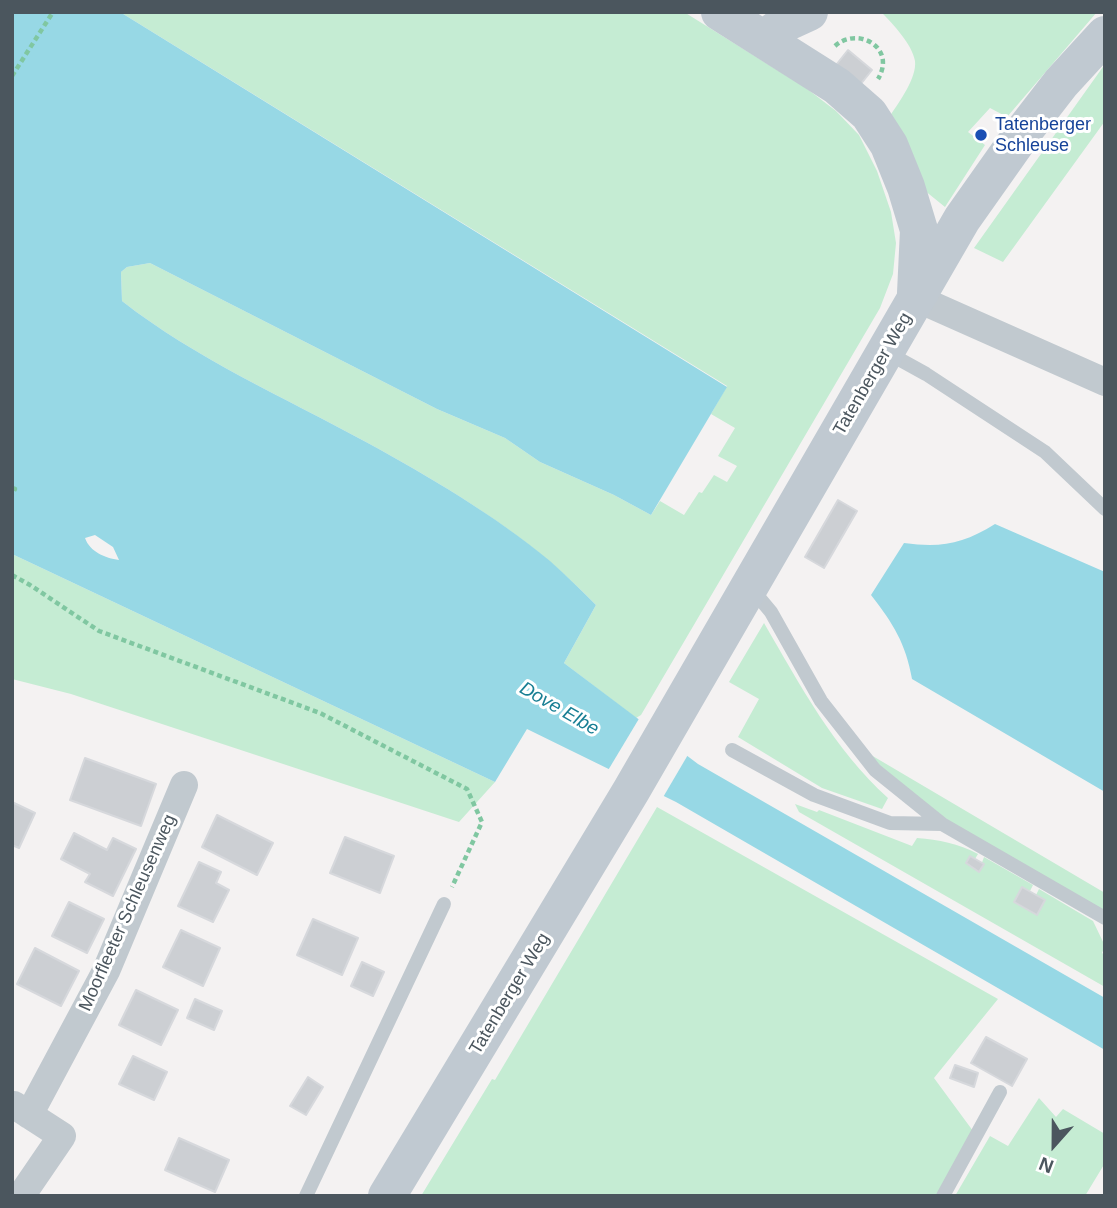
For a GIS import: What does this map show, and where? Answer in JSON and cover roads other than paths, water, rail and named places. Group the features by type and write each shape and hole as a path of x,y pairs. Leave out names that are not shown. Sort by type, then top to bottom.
{"street":[{"path":"720,12 837,86 869,114 889,145 919,230 916,298 1105,383"},
{"path":"764,39 785,23 809,12"},
{"name":"Tatenberger Weg","path":"387,1196 631,791 962,219 1027,127 1069,74 1105,35"},
{"name":"Moorfleeter Schleusenweg","path":"20,1196 62,1136 20,1109 106,971 184,785"}],"lane":[{"path":"886,352 926,374 1045,452 1105,509"},
{"path":"750,586 771,612 821,701 875,770 942,824 1105,918"},
{"path":"732,750 814,795 890,823 942,824"},
{"path":"306,1196 444,904"},
{"path":"943,1196 1000,1092"}],"water":[{"name":"Dove Elbe","path":"12,12 120,12 727,387 651,515 614,495 540,462 505,438 437,409 150,263 127,267 121,272 122,301 150,322 210,359 437,483 528,544 556,566 596,605 564,663 698,764 1105,998 1105,1050 676,802 527,729 495,782 12,554","holes":["95,535 113,547 119,560 99,554 90,547 85,538"]},
{"path":"995,524 1105,572 1105,792 912,679 897,634 871,595 904,543 951,543"}],"place":[{"name":"Tatenberger Schleuse","path":"981,135"}]}
